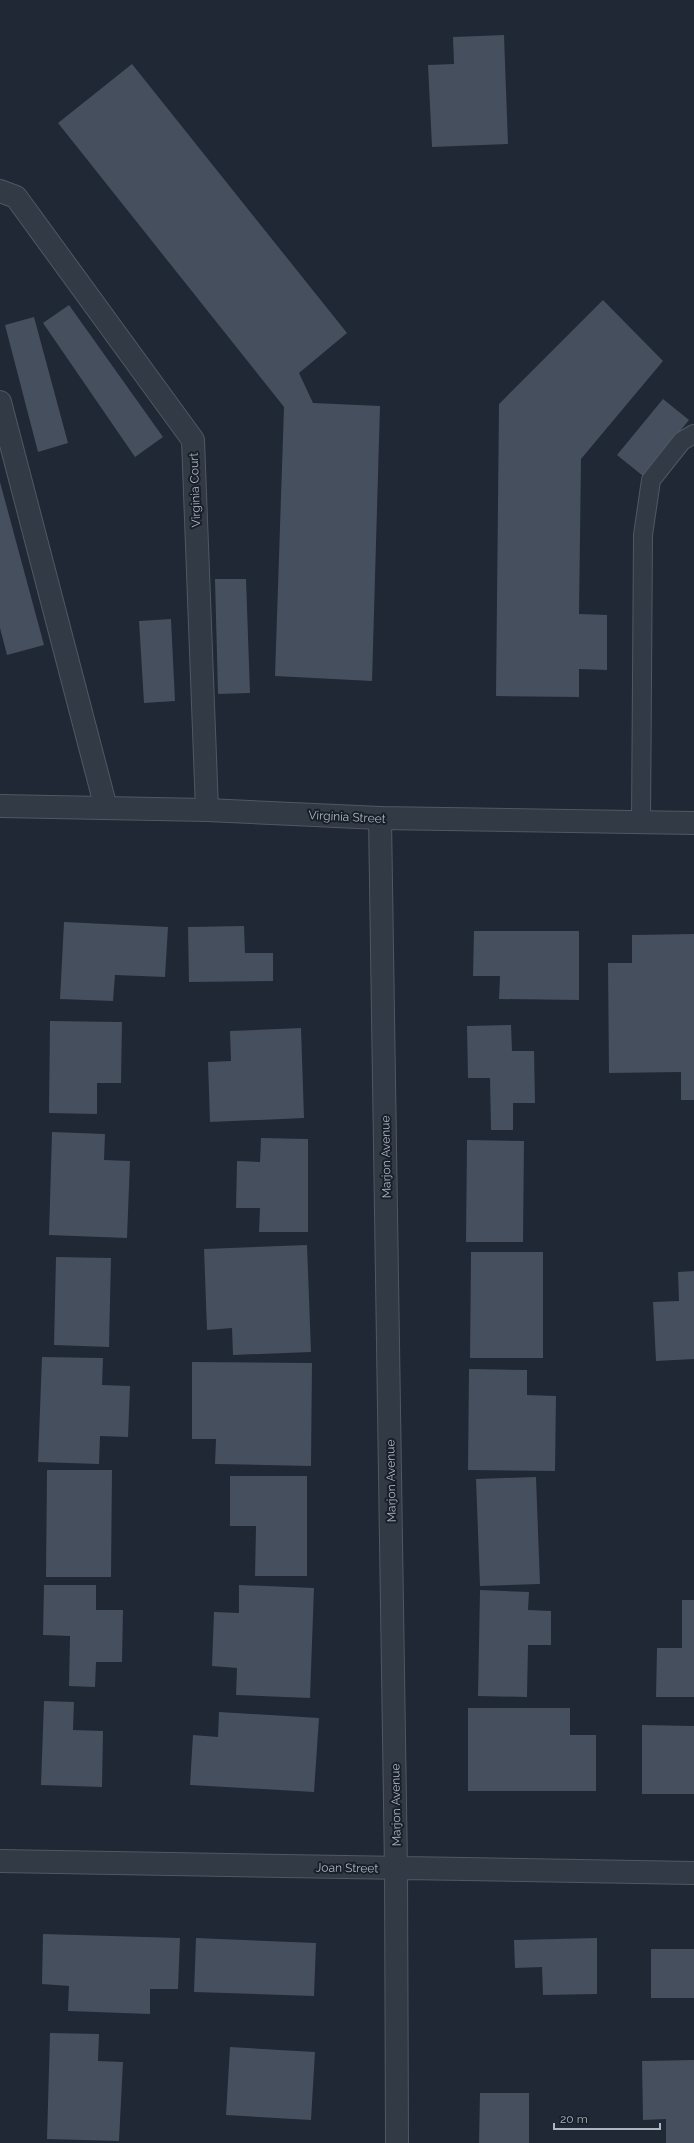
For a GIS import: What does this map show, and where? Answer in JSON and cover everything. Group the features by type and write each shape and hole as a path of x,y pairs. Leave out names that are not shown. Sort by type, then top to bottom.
{"street":[{"name":"Virginia Court","path":"0,191 16,197 193,440 207,810"},
{"path":"0,402 106,808"},
{"name":"Virginia Street","path":"0,806 207,810 380,818 694,823"},
{"name":"Marjon Avenue","path":"380,818 396,1869 397,2143"},
{"name":"Joan Street","path":"0,1861 694,1873"}],"lane":[{"path":"641,823 643,534 651,480 682,441 694,434"}],"building":[{"path":"504,35 508,144 432,147 428,65 454,64 453,37"},
{"path":"132,64 347,333 299,373 313,403 380,406 372,681 275,676 284,407 58,123"},
{"path":"603,300 663,361 581,459 579,614 607,615 607,670 579,669 579,697 496,696 499,404"},
{"path":"69,305 163,437 135,457 43,323"},
{"path":"34,317 68,443 38,452 5,325"},
{"path":"663,399 689,420 643,476 617,455"},
{"path":"0,482 44,645 7,655 0,628"},
{"path":"215,579 246,579 250,693 218,694"},
{"path":"171,619 175,701 144,703 139,621"},
{"path":"64,922 168,927 165,977 115,975 113,1001 60,999"},
{"path":"244,926 245,953 273,953 273,981 189,982 188,927"},
{"path":"474,931 579,931 579,1000 499,999 500,976 473,976"},
{"path":"694,934 694,1100 681,1100 681,1072 609,1073 608,963 632,963 632,935"},
{"path":"50,1021 122,1022 121,1083 97,1083 97,1114 49,1113"},
{"path":"511,1025 512,1051 534,1051 535,1103 513,1103 513,1130 491,1130 490,1078 468,1078 467,1026"},
{"path":"301,1028 304,1118 210,1122 208,1062 231,1061 230,1031"},
{"path":"52,1132 105,1134 104,1160 130,1161 127,1238 49,1235"},
{"path":"261,1138 308,1139 308,1232 259,1232 260,1208 236,1208 237,1161 260,1162"},
{"path":"467,1140 524,1141 523,1242 466,1242"},
{"path":"307,1245 311,1352 233,1355 232,1328 207,1330 204,1249"},
{"path":"471,1252 543,1252 543,1358 470,1358"},
{"path":"56,1257 111,1258 109,1347 54,1345"},
{"path":"694,1271 694,1359 656,1361 653,1302 679,1301 678,1272"},
{"path":"42,1357 103,1358 102,1385 130,1386 128,1437 100,1436 99,1464 38,1462"},
{"path":"192,1362 312,1363 311,1466 215,1464 216,1439 192,1439"},
{"path":"469,1369 527,1370 527,1395 556,1396 555,1471 468,1470"},
{"path":"47,1470 112,1470 111,1577 46,1577"},
{"path":"230,1476 307,1476 307,1576 255,1576 256,1526 230,1526"},
{"path":"536,1477 540,1584 480,1586 476,1479"},
{"path":"44,1585 96,1585 96,1610 123,1610 122,1662 96,1662 95,1687 69,1686 70,1636 43,1635"},
{"path":"239,1585 314,1588 310,1698 236,1695 237,1668 212,1666 214,1612 239,1613"},
{"path":"480,1590 529,1592 528,1610 551,1611 551,1645 528,1645 527,1697 478,1696"},
{"path":"682,1600 694,1600 694,1697 656,1697 657,1648 682,1648"},
{"path":"44,1701 74,1702 73,1730 103,1731 102,1787 41,1785"},
{"path":"468,1708 570,1708 570,1735 596,1735 596,1791 468,1791"},
{"path":"219,1712 319,1718 314,1792 190,1785 193,1735 218,1737"},
{"path":"642,1725 694,1726 694,1794 642,1794"},
{"path":"43,1934 180,1938 178,1989 150,1989 150,2014 68,2011 69,1986 42,1984"},
{"path":"196,1938 316,1943 314,1996 194,1992"},
{"path":"597,1938 597,1994 543,1995 542,1967 515,1968 514,1940"},
{"path":"651,1949 694,1949 694,1998 651,1998"},
{"path":"50,2033 99,2034 98,2061 123,2062 119,2141 47,2139"},
{"path":"230,2047 315,2052 311,2120 226,2115"},
{"path":"694,2060 694,2143 666,2143 666,2119 643,2120 642,2061"},
{"path":"480,2093 529,2093 529,2143 479,2143"}]}
